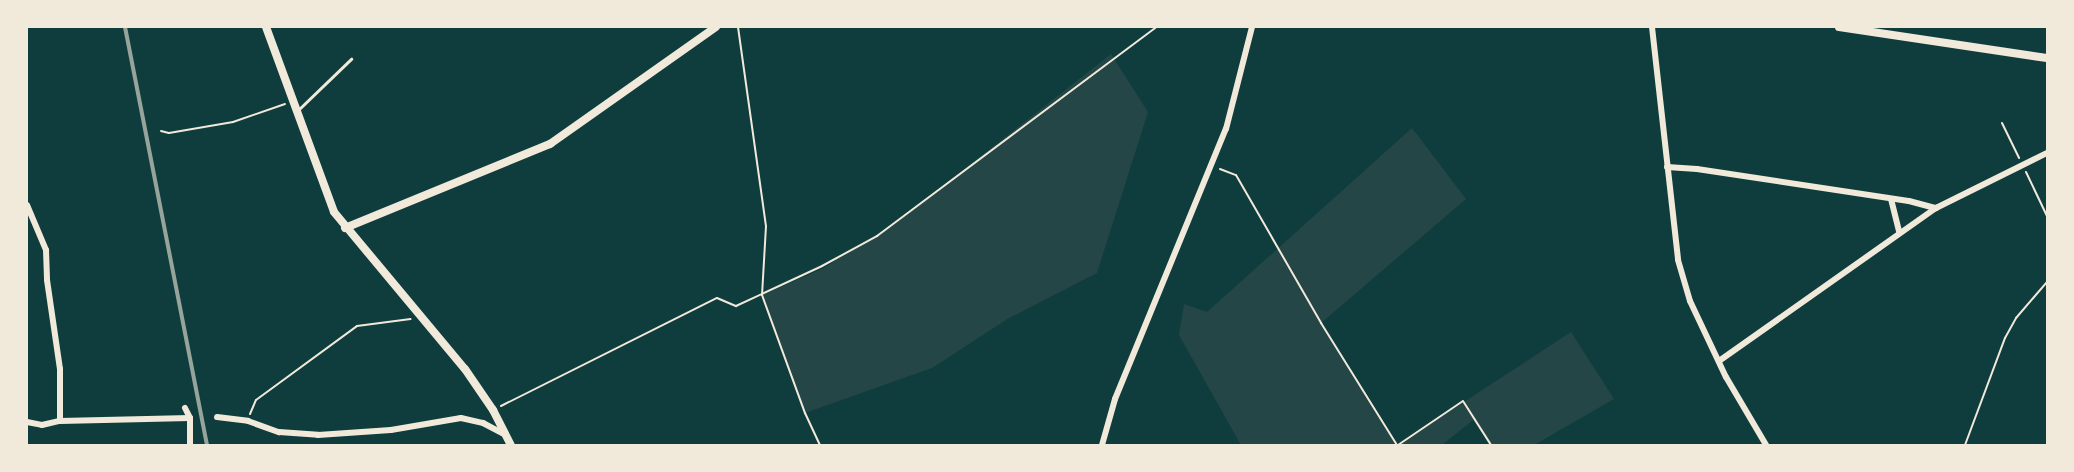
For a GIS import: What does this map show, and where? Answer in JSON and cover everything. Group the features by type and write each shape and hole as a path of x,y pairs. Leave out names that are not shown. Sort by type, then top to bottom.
{"street":[{"path":"266,27 334,212 345,228 465,369 494,410 511,445"},
{"path":"345,228 550,144 716,27"},
{"path":"1102,445 1115,399 1226,129 1252,27"},
{"path":"1652,27 1678,260 1690,301 1719,360 1766,445"},
{"path":"1839,27 2047,58"},
{"path":"1719,360 1936,208 2047,153"},
{"path":"1667,167 1697,168 1936,208"},
{"path":"1891,199 1899,232"},
{"path":"27,205 46,250 47,280 60,369 60,421"},
{"path":"185,408 190,418 190,445"},
{"path":"217,417 248,421 279,432 318,435 391,430 461,418 483,423 506,435"},
{"path":"27,422 42,425 60,421 190,418"}],"lane":[{"path":"296,112 351,59"}],"path":[{"path":"738,27 766,226 762,295 805,413 820,445"},
{"path":"494,410 717,297 732,307 834,261 890,227 1156,27"},
{"path":"160,131 169,134 233,122 293,102"},
{"path":"1212,166 1236,175 1316,314 1398,445 1463,401 1491,445"},
{"path":"1965,445 2005,338 2016,318 2047,282"},
{"path":"248,421 256,400 357,326 420,317"}],"shaded area":[{"path":"1111,54 1148,112 1097,273 1009,318 932,368 805,413 762,295 822,269 901,219"},
{"path":"1412,128 1466,199 1321,323 1397,445 1241,445 1179,335 1184,304 1207,312"},
{"path":"1571,332 1614,399 1534,445 1491,445 1473,420 1442,445 1398,445"}],"railway":[{"path":"125,27 207,445"}]}
